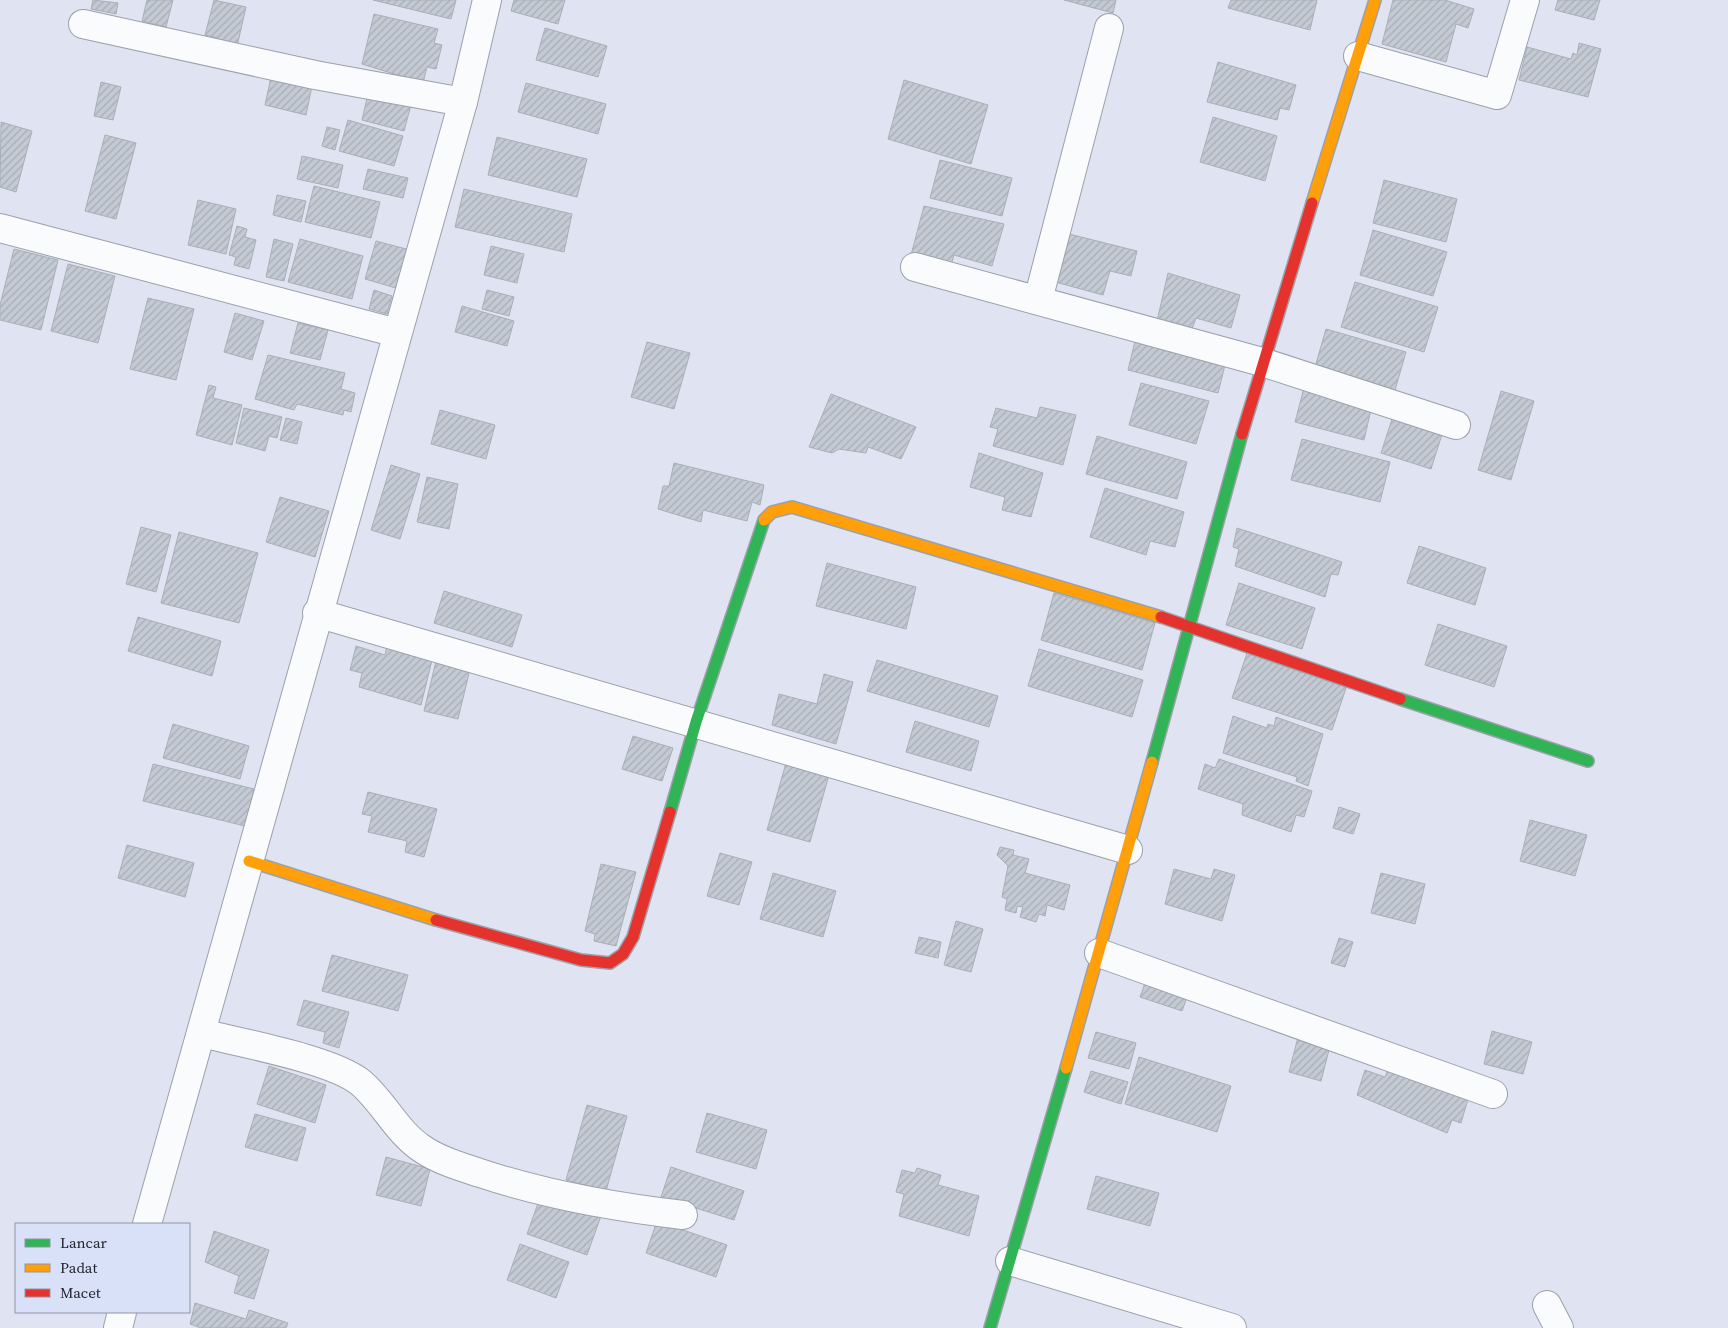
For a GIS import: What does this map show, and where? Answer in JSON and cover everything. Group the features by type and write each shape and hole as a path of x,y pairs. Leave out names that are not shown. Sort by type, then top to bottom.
{"street":[{"path":"147,1223 462,102 487,0"},
{"path":"990,1328 1099,953 1262,362 1375,0"},
{"path":"1358,56 1497,95 1525,0"},
{"path":"83,24 315,75 462,102"},
{"path":"1038,300 1109,28"},
{"path":"0,228 397,333"},
{"path":"915,267 1262,362 1456,425"},
{"path":"249,861 418,915 581,960 610,963 623,954 633,937 696,722 764,518 775,508 792,507 1190,626 1458,719 1588,761"},
{"path":"317,614 696,722 1128,850"},
{"path":"1099,953 1493,1094"},
{"path":"202,1033 299,1058 352,1077 363,1085 398,1127 421,1148 467,1169 572,1198 683,1215"},
{"path":"1010,1261 1232,1328"},
{"path":"118,1328 122,1313"}],"building":[{"path":"93,0 118,3 116,14 91,9"},
{"path":"147,0 173,0 166,27 142,21"},
{"path":"214,0 246,7 236,51 216,46 218,38 205,35"},
{"path":"373,0 456,0 451,19"},
{"path":"514,0 565,0 558,24 511,11"},
{"path":"1064,0 1116,0 1113,13"},
{"path":"1231,0 1317,0 1310,30 1228,8"},
{"path":"1393,0 1445,0 1474,9 1468,28 1456,24 1446,62 1382,44"},
{"path":"1558,0 1600,0 1594,20 1555,10"},
{"path":"374,14 438,29 434,43 442,45 436,69 427,67 423,83 362,64"},
{"path":"545,28 607,46 598,77 536,60"},
{"path":"1579,43 1601,49 1588,97 1519,80 1527,47 1571,59 1573,53 1577,55"},
{"path":"1218,62 1296,85 1289,110 1280,108 1277,120 1207,102"},
{"path":"271,77 312,86 306,115 265,105"},
{"path":"904,80 988,105 971,164 888,139"},
{"path":"101,82 121,87 113,120 94,116"},
{"path":"526,83 606,104 598,134 518,112"},
{"path":"368,94 411,105 404,131 362,120"},
{"path":"1213,117 1277,136 1265,181 1200,162"},
{"path":"348,120 403,136 394,166 339,151"},
{"path":"1,122 32,131 16,192 0,187"},
{"path":"327,127 340,130 335,150 322,146"},
{"path":"105,135 136,143 116,219 85,211"},
{"path":"497,137 587,159 577,197 488,175"},
{"path":"302,156 343,165 338,188 297,179"},
{"path":"940,160 1012,178 1002,216 930,198"},
{"path":"368,169 408,178 403,198 363,189"},
{"path":"1384,180 1457,199 1446,242 1373,223"},
{"path":"314,186 380,202 371,238 305,222"},
{"path":"464,189 572,214 564,252 455,227"},
{"path":"277,195 306,201 301,222 273,215"},
{"path":"198,200 236,209 226,254 188,245"},
{"path":"924,206 1004,224 992,266 954,255 951,265 911,255"},
{"path":"237,226 247,229 245,237 256,240 249,269 234,265 236,257 229,255"},
{"path":"1373,230 1447,252 1433,296 1360,275"},
{"path":"1061,232 1137,251 1131,276 1110,271 1103,295 1048,280"},
{"path":"274,239 293,244 284,281 266,277"},
{"path":"300,239 363,256 352,299 288,282"},
{"path":"376,241 410,250 399,289 365,279"},
{"path":"491,246 524,254 517,283 484,275"},
{"path":"14,249 58,260 41,330 0,320 0,305"},
{"path":"68,264 115,276 98,343 51,331"},
{"path":"1168,273 1240,295 1231,328 1196,318 1192,329 1157,321"},
{"path":"1355,282 1438,307 1424,352 1341,327"},
{"path":"374,290 392,296 387,314 369,309"},
{"path":"487,290 514,297 509,316 482,309"},
{"path":"148,298 194,309 176,380 130,369"},
{"path":"462,306 514,321 507,346 455,332"},
{"path":"235,313 264,321 252,360 224,352"},
{"path":"298,323 328,330 320,360 290,353"},
{"path":"1326,329 1406,352 1395,390 1315,367"},
{"path":"1137,333 1227,357 1218,393 1128,370"},
{"path":"647,342 690,353 674,409 631,397"},
{"path":"268,355 345,373 341,389 355,393 351,412 344,410 343,415 297,404 294,410 255,399"},
{"path":"1141,383 1209,401 1196,444 1129,425"},
{"path":"1305,384 1373,401 1364,440 1295,422"},
{"path":"209,385 216,387 213,398 242,405 232,445 196,435"},
{"path":"1501,391 1534,401 1511,480 1478,470"},
{"path":"831,394 916,427 901,459 868,447 866,453 839,449 832,453 809,447"},
{"path":"1040,407 1076,415 1063,465 993,446 998,429 990,427 996,408 1037,418"},
{"path":"244,408 282,417 277,438 269,436 265,451 236,443"},
{"path":"440,410 495,425 486,459 431,444"},
{"path":"1394,413 1444,428 1431,469 1381,453"},
{"path":"286,418 302,422 297,444 280,440"},
{"path":"1097,436 1187,462 1177,499 1086,474"},
{"path":"1302,439 1390,462 1380,502 1291,480"},
{"path":"979,453 1043,473 1031,517 1002,510 1005,497 970,487"},
{"path":"674,463 764,485 760,505 752,502 747,521 703,510 701,522 658,509 663,486 669,486"},
{"path":"391,465 420,474 400,539 371,530"},
{"path":"427,477 458,484 449,529 417,522"},
{"path":"1105,488 1184,512 1175,547 1150,541 1146,555 1090,537"},
{"path":"280,497 329,511 315,557 266,542"},
{"path":"141,527 171,535 156,592 126,584"},
{"path":"1237,528 1342,562 1338,575 1331,574 1325,597 1235,566 1239,549 1233,547"},
{"path":"179,532 258,553 239,623 161,603"},
{"path":"1419,546 1486,568 1475,605 1407,583"},
{"path":"827,563 916,587 906,629 816,606"},
{"path":"1239,583 1315,608 1302,649 1226,625"},
{"path":"444,591 522,615 512,647 434,623"},
{"path":"1054,593 1155,623 1142,670 1041,640"},
{"path":"138,617 221,641 212,676 128,651"},
{"path":"1438,624 1507,646 1494,687 1425,665"},
{"path":"356,646 385,655 387,646 434,652 421,705 359,687 362,673 350,670"},
{"path":"1039,649 1143,680 1132,717 1028,686"},
{"path":"1247,653 1347,685 1332,730 1232,698"},
{"path":"437,657 471,665 458,719 424,711"},
{"path":"877,660 998,696 989,727 867,691"},
{"path":"824,674 853,682 836,744 772,725 779,694 817,704"},
{"path":"1233,716 1267,728 1268,724 1274,726 1276,717 1323,734 1308,786 1296,781 1297,777 1223,753"},
{"path":"915,721 979,741 971,771 906,752"},
{"path":"173,724 249,746 240,779 163,758"},
{"path":"633,736 673,748 662,781 622,769"},
{"path":"1219,759 1312,791 1304,817 1296,815 1291,832 1242,815 1243,804 1198,789 1205,764 1215,768"},
{"path":"786,763 829,775 810,842 767,830"},
{"path":"153,764 254,789 245,826 143,801"},
{"path":"368,792 437,809 424,857 405,852 407,841 368,832 372,816 362,814"},
{"path":"1339,807 1360,814 1353,834 1333,828"},
{"path":"1530,820 1587,835 1575,876 1520,861"},
{"path":"127,845 194,863 185,897 118,878"},
{"path":"1000,847 1014,850 1013,855 1029,859 1025,873 1070,885 1064,910 1047,905 1045,916 1039,914 1036,922 1020,917 1023,907 1017,906 1016,913 1005,910 1007,899 1002,897 1008,866 997,855"},
{"path":"720,853 752,862 739,905 707,896"},
{"path":"601,864 636,872 616,946 594,941 595,934 585,931"},
{"path":"1174,869 1211,879 1214,869 1235,875 1222,921 1165,904"},
{"path":"773,873 836,891 823,937 760,919"},
{"path":"1381,873 1425,884 1415,924 1371,913"},
{"path":"956,921 983,929 971,972 944,965"},
{"path":"919,937 941,942 938,958 915,953"},
{"path":"1339,938 1353,942 1345,967 1331,963"},
{"path":"332,955 408,975 398,1011 322,991"},
{"path":"1148,975 1190,989 1182,1011 1140,997"},
{"path":"304,1000 349,1012 339,1048 323,1043 325,1032 297,1025"},
{"path":"1492,1031 1532,1042 1523,1074 1484,1064"},
{"path":"1096,1032 1136,1043 1129,1069 1088,1058"},
{"path":"1298,1037 1330,1046 1321,1081 1289,1072"},
{"path":"1139,1057 1231,1086 1217,1132 1125,1104"},
{"path":"1391,1062 1469,1096 1461,1123 1452,1120 1447,1133 1357,1095 1365,1070 1385,1077"},
{"path":"269,1066 326,1085 315,1123 257,1104"},
{"path":"1091,1071 1128,1082 1121,1104 1084,1092"},
{"path":"587,1105 627,1116 606,1191 566,1180"},
{"path":"707,1113 767,1130 756,1169 696,1152"},
{"path":"255,1114 306,1128 297,1161 245,1147"},
{"path":"386,1157 430,1169 421,1206 376,1195"},
{"path":"671,1167 744,1191 734,1220 661,1197"},
{"path":"917,1168 941,1175 938,1185 979,1196 969,1236 899,1216 904,1194 896,1192 902,1170 915,1173"},
{"path":"1096,1176 1159,1193 1150,1226 1087,1209"},
{"path":"541,1195 601,1216 587,1255 527,1234"},
{"path":"657,1221 727,1245 716,1277 646,1253"},
{"path":"214,1231 269,1250 254,1299 234,1293 239,1276 205,1262"},
{"path":"520,1244 569,1262 556,1298 507,1280"},
{"path":"195,1303 246,1319 249,1310 288,1323 286,1328 201,1328 190,1324"}],"traffic: fast":[{"path":"1152,762 1242,434"},
{"path":"670,812 696,722 764,520"},
{"path":"1400,699 1588,761"},
{"path":"990,1328 1066,1068"}],"traffic: slow":[{"path":"1312,203 1375,0"},
{"path":"764,520 772,512 792,507 1161,617"},
{"path":"1066,1068 1152,762"},
{"path":"249,861 436,920"}],"traffic: jam":[{"path":"1242,434 1312,203"},
{"path":"1161,617 1400,699"},
{"path":"436,920 581,960 610,963 623,954 633,937 670,812"}]}
